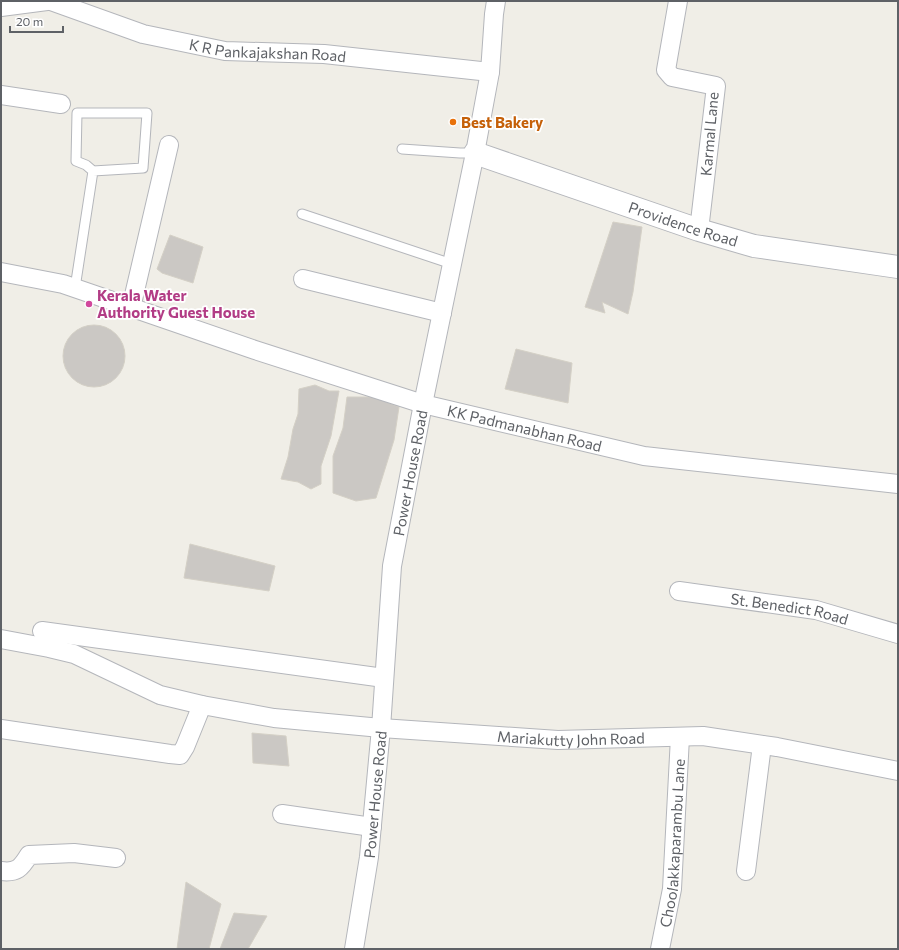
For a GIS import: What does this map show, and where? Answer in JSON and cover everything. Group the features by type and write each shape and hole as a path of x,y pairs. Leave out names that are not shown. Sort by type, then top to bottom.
{"street":[{"path":"1,6 47,1"},
{"name":"K R Pankajakshan Road","path":"50,1 143,34 226,51 324,54 490,72"},
{"name":"Power House Road","path":"354,949 369,857 372,827 392,566 490,72 496,1"},
{"name":"Karmal Lane","path":"678,1 666,70 672,76 716,86 699,230"},
{"path":"1,95 61,104"},
{"path":"131,308 169,145"},
{"name":"Providence Road","path":"475,153 699,230 754,246 898,267"},
{"name":"KK Padmanabhan Road","path":"1,272 63,284 255,350 423,404 644,456 898,484"},
{"path":"303,279 442,313"},
{"name":"St. Benedict Road","path":"679,591 816,610 898,634"},
{"path":"42,631 384,678"},
{"name":"Mariakutty John Road","path":"1,639 74,654 160,695 202,706 274,718 380,728 558,740 702,736 762,745 898,771"},
{"path":"1,729 180,755 185,747 202,706"},
{"name":"Choolakkaparambu Lane","path":"660,949 672,889 680,737"},
{"path":"746,871 762,745"},
{"path":"282,814 372,827"},
{"path":"1,871 16,871 29,855 74,853 116,858"}],"lane":[{"path":"147,112 143,168 93,171 86,165 76,161 77,113 147,112"},
{"path":"402,149 475,153"},
{"path":"75,288 93,171"},
{"path":"302,214 452,264"}],"building":[{"path":"613,222 642,227 633,292 628,314 602,302 605,313 585,307"},
{"path":"170,235 203,247 193,283 162,273 157,269"},
{"path":"94,325 106,327 116,334 123,344 125,356 123,368 116,378 106,385 94,387 82,385 72,378 65,368 63,356 65,344 72,334 82,327"},
{"path":"516,349 572,363 568,403 505,389"},
{"path":"315,385 329,391 339,391 331,436 321,466 321,484 311,489 298,482 281,479 288,457 293,429 298,414 299,389"},
{"path":"347,397 374,397 399,407 394,440 376,498 356,501 333,493 333,456 343,428"},
{"path":"190,544 275,566 269,591 184,578"},
{"path":"252,733 286,736 289,766 253,763"},
{"path":"186,882 221,904 209,949 177,949"},
{"path":"234,913 267,916 248,949 220,949"}],"place":[{"name":"Best Bakery","path":"453,122"},
{"name":"Kerala Water Authority Guest House","path":"89,304"}]}
